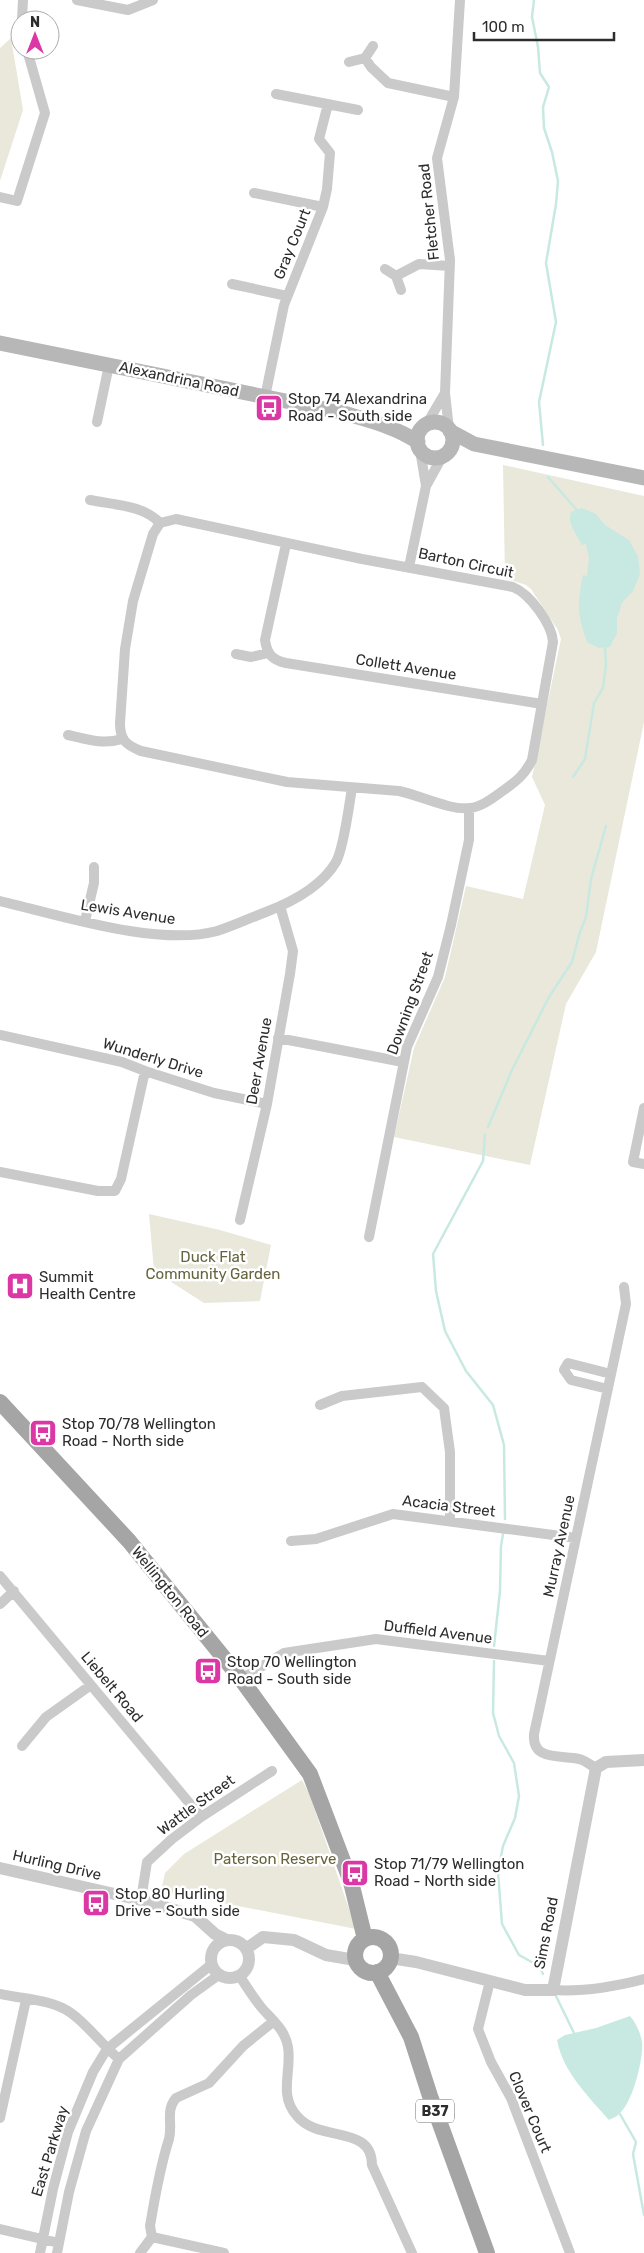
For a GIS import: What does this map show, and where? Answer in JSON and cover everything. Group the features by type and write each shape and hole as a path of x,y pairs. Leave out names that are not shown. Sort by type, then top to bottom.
{"main road":[{"name":"Alexandrina Road","path":"0,342 340,412 387,426 405,434 422,436"},
{"path":"474,444 445,456 430,458 422,436 436,422 474,444 644,478"},
{"path":"445,456 453,446 450,430"},
{"name":"Wellington Road","path":"0,1402 129,1541 241,1679 310,1774 352,1882 365,1939"},
{"path":"376,1938 386,1943 390,1952 390,1958 386,1967 377,1972 372,1973 361,1969 355,1960 355,1950 365,1939 376,1938"},
{"name":"B37","path":"377,1972 411,2038 433,2105 487,2253"}],"street":[{"path":"78,0 128,10 153,0"},
{"name":"Fletcher Road","path":"450,430 445,393 450,266 437,158 454,97 460,0"},
{"path":"349,62 365,58 373,46"},
{"path":"365,58 371,67 388,83 454,97"},
{"path":"0,197 17,201 45,113 30,60"},
{"path":"276,94 358,110"},
{"name":"Gray Court","path":"265,397 284,305 323,207 327,189 330,153 319,139 328,104"},
{"path":"254,192 323,207"},
{"path":"396,276 418,264 450,266"},
{"path":"385,269 396,276 401,290"},
{"path":"232,284 287,296"},
{"path":"97,422 110,365"},
{"name":"Fletcher Road","path":"422,436 445,393"},
{"path":"409,567 426,486 422,436"},
{"path":"426,486 445,456"},
{"path":"90,500 144,511 153,515 160,523 153,534 133,601 125,649 120,723 122,739 141,751 266,778 352,788 399,791 469,809"},
{"name":"Barton Circuit","path":"160,523 176,519 286,544 514,587 528,596 542,617 553,639 532,760 525,774 494,797 469,809"},
{"path":"236,654 251,657 268,653 266,640 286,544"},
{"name":"Collett Avenue","path":"268,653 274,659 286,663 542,704"},
{"path":"68,735 111,743 122,739"},
{"name":"Lewis Avenue","path":"0,901 85,921 166,936 182,936 217,931 280,906 318,883 337,860 352,788"},
{"name":"Downing Street","path":"369,1238 403,1062 415,1028 438,977 469,840 469,809"},
{"path":"85,921 94,883 94,867"},
{"name":"Deer Avenue","path":"240,1220 267,1104 293,951 280,906"},
{"name":"Wunderly Drive","path":"0,1035 122,1062 214,1093 267,1104"},
{"path":"278,1038 403,1062"},
{"path":"0,1172 98,1191 115,1191 121,1179 145,1071"},
{"path":"644,1108 633,1162 644,1164"},
{"name":"Murray Avenue","path":"596,1768 580,1759 545,1754 538,1750 533,1742 626,1304 624,1287"},
{"path":"608,1389 571,1380 564,1370 568,1363 611,1374"},
{"path":"320,1405 342,1396 422,1387 444,1408 450,1452 450,1521"},
{"name":"Acacia Street","path":"291,1541 316,1539 393,1514 576,1538"},
{"name":"Liebelt Road","path":"0,1576 201,1817"},
{"path":"0,1604 14,1591"},
{"name":"Duffield Avenue","path":"241,1679 284,1653 376,1639 550,1661"},
{"path":"22,1746 46,1717 91,1685"},
{"path":"596,1768 606,1762 644,1760"},
{"name":"Sims Road","path":"390,1958 416,1962 525,1990 553,1990 596,1768"},
{"name":"Wattle Street","path":"141,1900 147,1862 172,1839 201,1817 272,1771"},
{"name":"Hurling Drive","path":"0,1868 141,1900 195,1916 216,1934 227,1940"},
{"path":"195,1916 208,1938 215,1964 229,1977 239,1975 247,1967 249,1954 238,1942 227,1940 218,1944 215,1964"},
{"path":"246,1949 263,1938 294,1940 326,1954 355,1960"},
{"name":"East Parkway","path":"40,2253 68,2132 93,2072 107,2049 215,1964"},
{"name":"East Parkway","path":"58,2248 86,2130 119,2059 191,1995 215,1964"},
{"path":"239,1975 286,2038 288,2047 286,2090 292,2110 307,2125 352,2138 368,2146 372,2154 372,2165 412,2253"},
{"path":"553,1990 573,1991 609,1988 644,1980"},
{"name":"Clover Court","path":"490,1981 478,2029 491,2062 511,2098 570,2253"},
{"path":"0,1994 58,2006 72,2013 119,2059"},
{"path":"0,2118 26,2000"},
{"path":"140,2253 152,2237 150,2226 164,2153 169,2138 169,2114 173,2102 180,2095 209,2084 243,2046 274,2021"},
{"path":"0,2229 42,2239 58,2248"},
{"path":"152,2237 224,2253"}],"green space":[{"path":"10,39 10,60 15,60 23,110 0,181 0,48"},
{"path":"503,465 644,496 644,722 596,952 566,1004 530,1165 394,1137 414,1048 445,977 466,886 523,899 545,805 532,777 561,639 558,630 531,589 526,585 505,578"},
{"name":"Duck Flat Community Garden","path":"149,1214 220,1230 271,1245 260,1301 204,1303 154,1271"},
{"name":"Paterson Reserve","path":"302,1780 310,1796 356,1929 161,1891 165,1873 184,1854"}],"shaded area":[{"path":"582,508 596,514 605,525 629,540 638,556 640,574 633,591 622,603 617,618 617,633 610,647 599,648 587,642 581,624 579,602 581,585 583,575 587,576 589,558 586,544 582,545 570,521 570,516 571,512"},
{"path":"630,2016 638,2028 642,2041 639,2068 629,2100 617,2116 609,2120 577,2083 565,2063 557,2040 565,2035 596,2028"}],"waterway":[{"path":"534,0 532,17 538,47 540,73 549,87 543,107 544,128 552,152 558,181 546,263 556,322 539,402 543,445"},
{"path":"548,477 576,509"},
{"path":"573,777 585,759 594,703 603,688 606,664 605,647"},
{"path":"488,1127 512,1070 549,997 572,962 586,917 591,879 606,826"},
{"path":"485,1134 483,1161 433,1254 436,1291 445,1331 466,1371 493,1405 504,1445 505,1519"},
{"path":"494,1646 500,1591 503,1534"},
{"path":"494,1661 493,1713 499,1736 514,1763 519,1796 515,1818 503,1846 498,1872 502,1924 519,1955 539,1966 543,1974"},
{"path":"555,1994 574,2033"},
{"path":"620,2114 636,2142 633,2154 644,2215"}],"place":[{"name":"Stop 74 Alexandrina Road - South side","path":"269,408"},
{"name":"Summit Health Centre","path":"20,1286"},
{"name":"Stop 70/78 Wellington Road - North side","path":"43,1433"},
{"name":"Stop 70 Wellington Road - South side","path":"208,1671"},
{"name":"Stop 71/79 Wellington Road - North side","path":"355,1873"},
{"name":"Stop 80 Hurling Drive - South side","path":"96,1903"}]}
